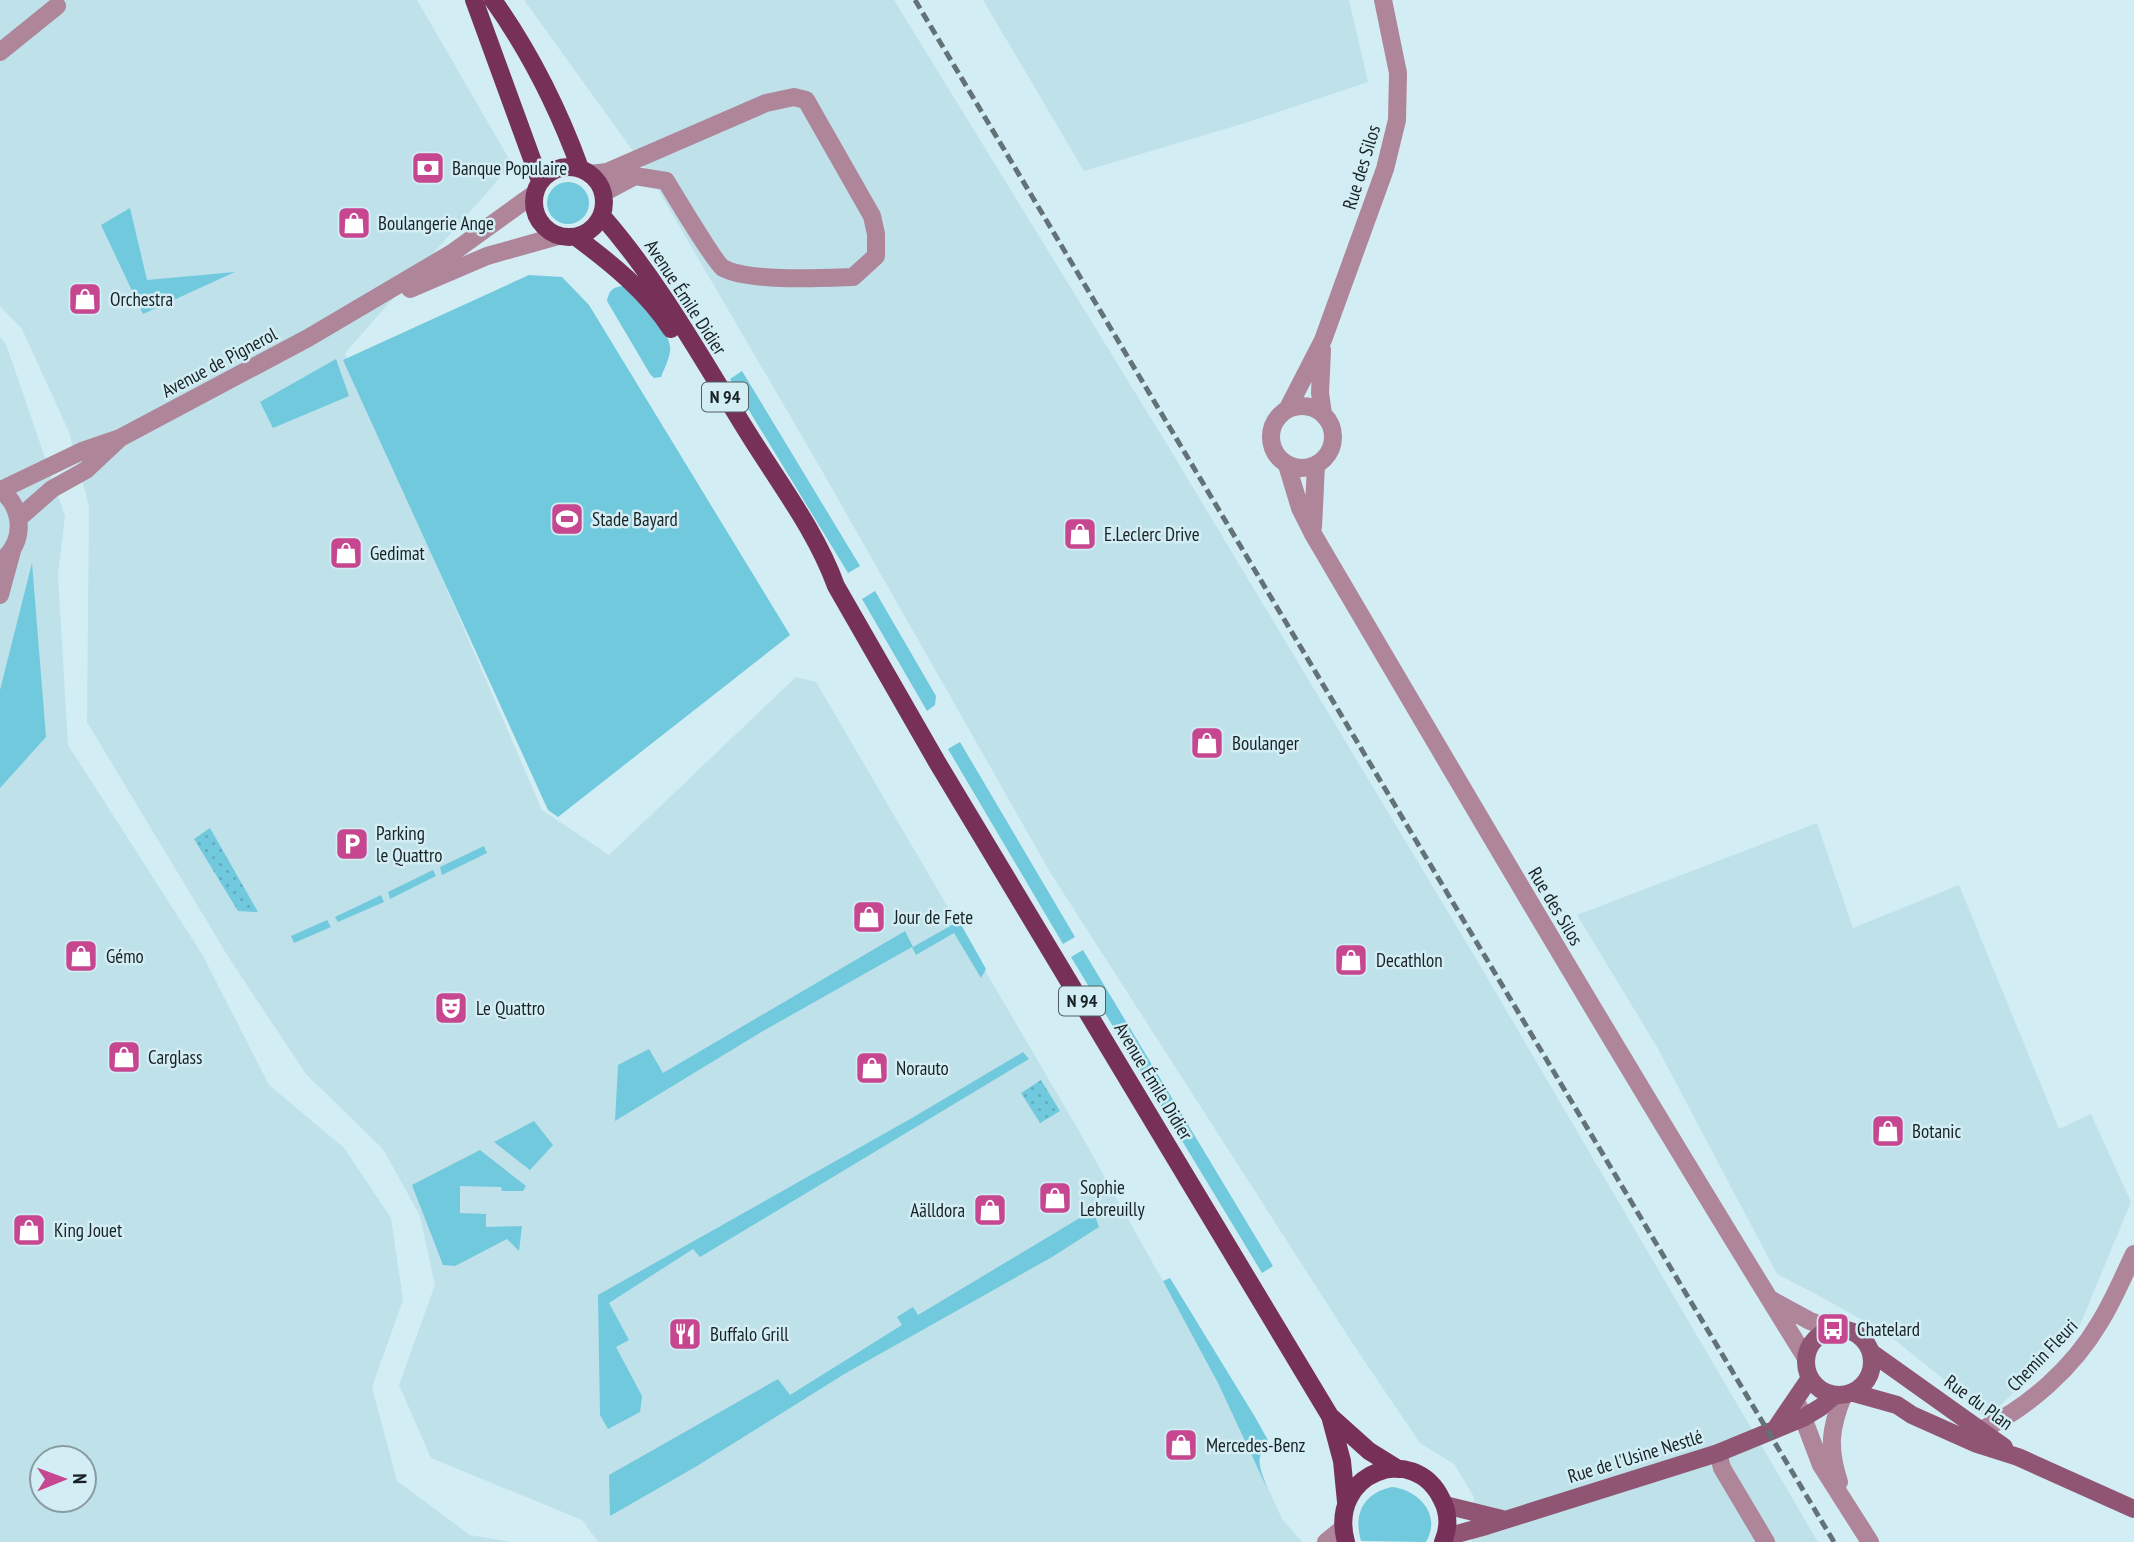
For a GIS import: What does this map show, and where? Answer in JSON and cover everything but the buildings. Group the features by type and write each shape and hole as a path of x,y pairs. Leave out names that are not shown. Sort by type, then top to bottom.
{"main road":[{"path":"474,0 537,187 534,207 538,220 547,230 567,236 596,225 602,216 603,192 598,182 585,171 569,166 558,168 537,187"},
{"path":"492,0 538,73 585,171"},
{"name":"Avenue Émile Didier","path":"602,216 625,243 677,319 826,559 836,586 937,762 1331,1416 1369,1451 1398,1469 1427,1480 1445,1505"},
{"name":"Avenue Émile Didier","path":"567,236 610,262 666,321 817,563 836,586"},
{"path":"1833,1329 1846,1329 1857,1334 1866,1342 1872,1353 1872,1372 1862,1387 1844,1395 1816,1387 1810,1378 1806,1358 1815,1339 1833,1329"},
{"name":"Rue du Plan","path":"1872,1353 2018,1457"},
{"path":"1776,1428 1810,1378"},
{"name":"Rue du Plan","path":"1844,1395 1896,1405 1977,1444 2018,1457"},
{"name":"Rue de l'Usine Nestlé","path":"1444,1539 1718,1452 1803,1418 1844,1395"},
{"name":"Avenue Émile Didier","path":"1331,1416 1342,1461 1346,1502 1344,1535"},
{"path":"2018,1457 2134,1509"},
{"path":"1346,1502 1352,1491 1372,1474 1398,1469"},
{"path":"1444,1539 1447,1526 1445,1505 1505,1520"}],"street":[{"name":"Rue des Silos","path":"1287,410 1323,340 1385,169 1397,120 1398,73 1383,0"},
{"path":"0,52 57,6"},
{"path":"585,171 607,172 766,103 794,97 806,100 872,216 876,234 876,256 853,277 800,279 740,273 721,267 666,181 635,176 603,192"},
{"name":"Avenue de Pignerol","path":"0,489 82,451 120,438 337,321 452,253 537,187"},
{"name":"Avenue de Pignerol","path":"337,321 487,256 567,236"},
{"name":"Rue des Silos","path":"1323,340 1320,393 1323,414"},
{"path":"1300,406 1323,414 1331,426 1333,440 1325,458 1307,468 1287,465 1272,447 1274,424 1287,410 1300,406"},
{"name":"Avenue de Pignerol","path":"19,518 52,489 86,470 120,438"},
{"name":"Rue des Silos","path":"1287,465 1300,508 1313,534 1558,950 1766,1297 1806,1358"},
{"name":"Rue des Silos","path":"1313,534 1312,506 1316,465"},
{"path":"0,489 13,502 19,518 19,535 6,556 0,595"},
{"name":"Chemin Fleuri","path":"1981,1430 2028,1403 2084,1346 2102,1321 2134,1254"},
{"path":"1766,1297 1810,1321 1833,1329"},
{"path":"1844,1395 1831,1429 1832,1459 1844,1498"},
{"path":"1796,1399 1821,1465 1870,1542"},
{"path":"1718,1452 1722,1468 1766,1542"},
{"path":"1326,1542 1344,1535"}],"shaded area":[{"path":"0,0 417,0 512,164 345,353 542,810 609,855 796,677 816,682 1079,1131 1238,1421 1282,1519 1302,1542 598,1542 582,1520 431,1458 399,1385 435,1285 420,1216 383,1149 306,1074 229,958 87,722 89,506 69,432 22,329 0,306"},
{"path":"524,0 894,0 1168,446 1472,952 1818,1542 1472,1542 1474,1497 1454,1464 1420,1443 1353,1344 1050,872 821,469 646,169"},
{"path":"983,0 1349,0 1368,82 1245,123 1084,171"},
{"path":"568,182 583,188 589,203 583,218 568,224 553,218 547,203 553,188"},
{"path":"130,208 147,280 235,272 143,314 101,225"},
{"name":"Stade Bayard","path":"529,275 562,277 589,305 790,635 558,817 548,810 343,360"},
{"path":"623,286 645,306 666,334 670,351 661,377 654,378 650,374 607,301 612,290"},
{"path":"0,337 6,344 65,516 58,575 68,745 202,954 269,1085 344,1148 391,1218 403,1300 372,1387 397,1481 470,1535 512,1542 0,1542"},
{"path":"336,359 349,396 273,428 260,402"},
{"path":"742,371 860,566 848,573 730,379"},
{"path":"32,563 46,737 0,788 0,690"},
{"path":"875,591 936,696 935,705 927,711 862,599"},
{"path":"960,742 1075,937 1063,944 948,749"},
{"path":"1817,823 1853,928 1959,885 2059,1129 2091,1114 2131,1202 2077,1332 1986,1419 1947,1382 1890,1336 1777,1274 1657,1047 1577,915"},
{"path":"210,828 258,912 238,911 194,839"},
{"path":"484,846 487,853 442,875 440,867"},
{"path":"433,870 436,876 390,899 388,892"},
{"path":"381,895 384,902 338,922 335,917"},
{"path":"327,920 331,927 294,943 291,936"},
{"path":"959,921 986,969 981,978 954,933 916,955 912,947 763,1031 615,1121 618,1065 649,1049 663,1073 905,931 913,947"},
{"path":"1083,950 1273,1266 1262,1273 1071,957"},
{"path":"1023,1052 1029,1059 700,1257 693,1249 609,1303 629,1340 616,1347 642,1396 640,1412 608,1429 600,1415 598,1295 912,1118"},
{"path":"1041,1080 1060,1111 1040,1123 1021,1093"},
{"path":"534,1121 553,1145 530,1170 494,1142"},
{"path":"480,1150 526,1186 523,1191 502,1191 501,1187 460,1186 460,1213 486,1214 486,1227 522,1226 519,1251 507,1239 455,1266 443,1265 412,1185"},
{"path":"1093,1210 1099,1227 1052,1257 846,1373 697,1466 610,1516 609,1475 778,1379 790,1395 902,1325 897,1317 913,1307 918,1315"},
{"path":"1170,1278 1269,1442 1260,1459 1267,1488 1218,1383 1163,1281"},
{"path":"1392,1487 1411,1493 1425,1506 1431,1522 1426,1542 1361,1541 1359,1522 1363,1506 1374,1494"}],"railway":[{"path":"915,0 1834,1542"}],"place":[{"name":"Banque Populaire","path":"428,168"},
{"name":"Boulangerie Ange","path":"354,223"},
{"name":"Orchestra","path":"85,299"},
{"name":"Stade Bayard","path":"567,519"},
{"name":"E.Leclerc Drive","path":"1080,534"},
{"name":"Gedimat","path":"346,553"},
{"name":"Boulanger","path":"1207,743"},
{"name":"Parking le Quattro","path":"352,844"},
{"name":"Jour de Fete","path":"869,917"},
{"name":"Gémo","path":"81,956"},
{"name":"Decathlon","path":"1351,960"},
{"name":"Le Quattro","path":"451,1008"},
{"name":"Carglass","path":"124,1057"},
{"name":"Norauto","path":"872,1068"},
{"name":"Botanic","path":"1888,1131"},
{"name":"Sophie Lebreuilly","path":"1055,1198"},
{"name":"Aälldora","path":"990,1210"},
{"name":"King Jouet","path":"29,1230"},
{"name":"Chatelard","path":"1833,1329"},
{"name":"Buffalo Grill","path":"685,1334"},
{"name":"Mercedes-Benz","path":"1181,1445"}]}
